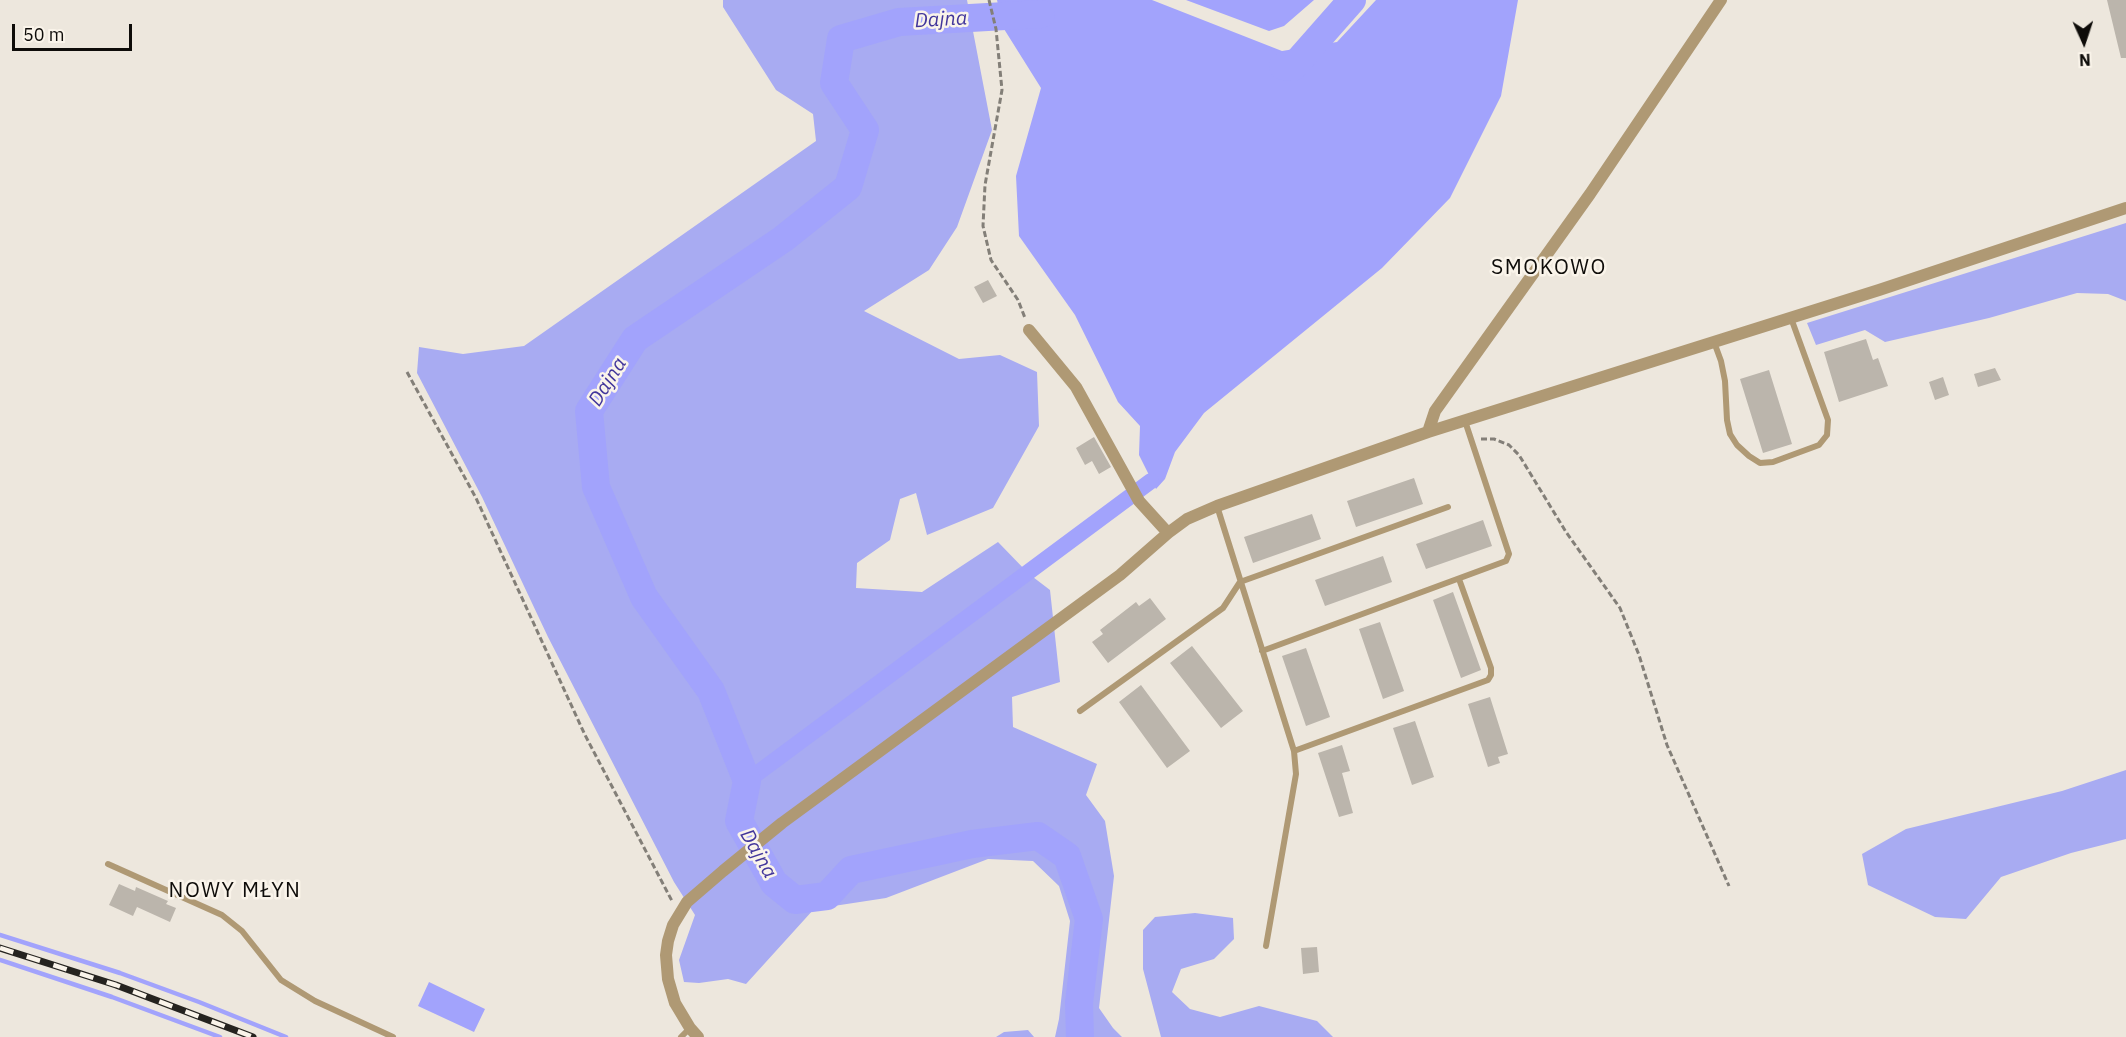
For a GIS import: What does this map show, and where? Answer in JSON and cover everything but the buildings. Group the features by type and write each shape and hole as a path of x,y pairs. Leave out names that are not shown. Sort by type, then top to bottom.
{"street":[{"path":"1428,432 1435,411 1590,194 1721,0"},
{"path":"689,1034 675,1003 668,979 666,955 668,941 687,902 782,823 1120,575 1187,519 1217,506 1464,420 1791,318 2126,208"},
{"path":"1029,330 1076,387 1138,501 1168,533"}],"lane":[{"path":"1713,342 1721,361 1725,381 1730,434 1737,446 1749,456 1760,463 1773,462 1819,445 1827,435 1828,420 1791,318"},
{"path":"1262,651 1506,561 1509,554 1464,420"},
{"path":"1217,506 1294,751 1296,774 1266,946"},
{"path":"1080,711 1223,608 1240,582 1448,507"},
{"path":"1294,751 1488,680 1491,668 1459,579"},
{"path":"108,864 222,915 242,931 281,980 315,1001 393,1037"}],"path":[{"path":"989,0 996,29 1002,90 985,185 983,226 991,260 1018,300 1029,330"},
{"path":"407,372 476,498 585,735 664,888 680,914"},
{"path":"1470,438 1494,439 1509,445 1519,455 1566,532 1620,608 1639,655 1666,745 1729,885"}],"shaded area":[{"path":"723,0 967,0 992,130 957,227 929,270 864,311 959,359 1000,355 1037,372 1039,426 993,508 927,535 916,493 900,499 890,540 857,563 856,588 922,592 998,542 1029,574 1050,590 1060,682 1012,697 1013,727 1097,764 1086,795 1105,821 1114,876 1099,1008 1122,1037 1055,1037 1070,921 1059,886 1033,861 988,859 886,898 814,909 746,984 728,979 699,983 684,982 679,960 695,915 674,882 548,637 482,497 417,373 419,347 463,354 524,346 816,141 813,114 776,90 723,7"},
{"path":"997,0 1152,0 1282,51 1337,42 1376,0 1518,0 1501,96 1450,198 1382,268 1204,413 1175,452 1165,479 1156,489 1139,455 1140,426 1118,402 1075,315 1019,236 1016,176 1041,88 1004,29"},
{"path":"1186,0 1314,0 1284,26 1269,31"},
{"path":"2126,223 2126,301 2108,294 2077,293 1989,318 1885,342 1865,330 1816,345 1807,323"},
{"path":"2126,770 2126,839 2071,853 2001,877 1966,919 1935,917 1868,885 1862,854 1906,829 2062,791"},
{"path":"1195,913 1233,918 1234,939 1214,959 1181,969 1172,992 1190,1009 1220,1017 1259,1006 1317,1021 1333,1037 1161,1037 1143,969 1143,930 1155,917"},
{"path":"429,982 485,1009 474,1032 418,1006"},
{"path":"1028,1030 1034,1037 996,1037 1004,1032"}],"waterway":[{"name":"Dajna","path":"1283,66 1293,67 1352,0"},
{"name":"Dajna","path":"1041,14 899,22 841,39 834,83 865,130 848,187 783,239 635,339 589,411 596,487 644,597 711,691 747,781 739,821 774,883 795,900 827,896 851,870 972,844 1038,836 1067,856 1089,919 1079,1003 1080,1037"},
{"path":"747,781 1151,481"},
{"path":"0,935 120,973 286,1037"},
{"path":"0,960 112,997 220,1037"}],"railway":[{"path":"0,948 116,985 253,1037"}],"district":[{"name":"SMOKOWO","path":"1549,268"},
{"name":"NOWY MŁYN","path":"235,891"}]}
